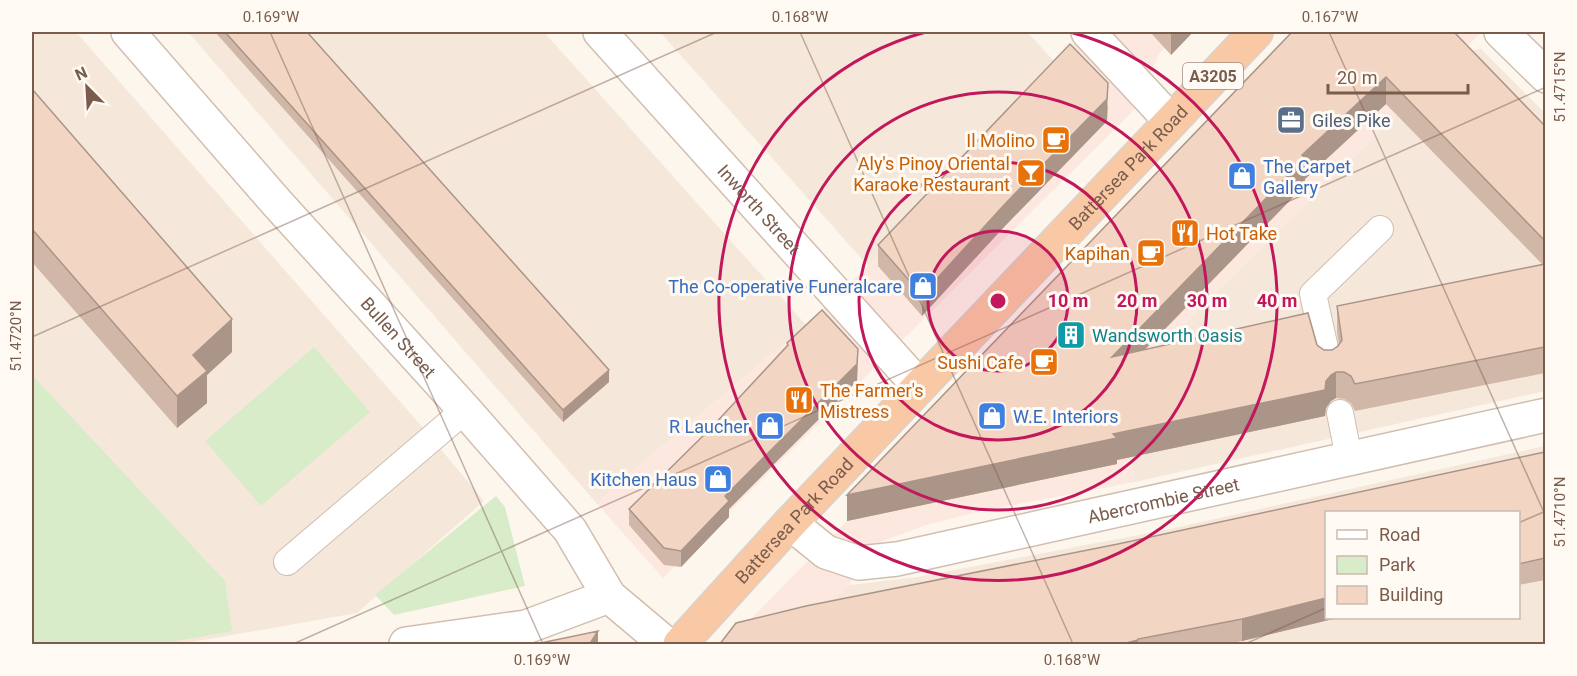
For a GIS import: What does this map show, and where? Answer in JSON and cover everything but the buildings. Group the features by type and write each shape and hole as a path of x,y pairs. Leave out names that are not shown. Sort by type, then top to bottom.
{"highway":[{"name":"Battersea Park Road","path":"680,645 789,523 1256,32"}],"street":[{"name":"Bullen Street","path":"128,32 277,203 465,410 570,530 609,596 666,645"},
{"name":"Inworth Street","path":"600,32 919,386"},
{"path":"1088,32 1171,121"},
{"path":"1502,32 1545,76"},
{"name":"Abercrombie Street","path":"789,523 826,552 859,563 888,560 1545,415"},
{"path":"406,645 526,627 609,596"}],"lane":[{"path":"1328,362 1313,294 1380,229"},
{"path":"287,562 465,410"},
{"path":"1340,413 1349,458"}],"shaded area":[{"path":"32,32 76,32 424,429 484,501 357,613 181,644 32,644"},
{"path":"188,32 544,32 806,325 614,487 598,505"},
{"path":"660,32 1027,32 1056,63 868,266"},
{"path":"1084,32 1181,32 1159,54 1135,109 663,578 598,505 614,487 806,325 868,266"},
{"path":"1317,32 1482,32 1149,358 1129,446 1135,482 981,511 926,525 867,547 850,585 826,605 726,644 863,505"},
{"path":"1481,49 1545,113 1545,391 1135,482 1129,446 1149,358 1461,52"},
{"path":"1545,446 1545,642 1534,644 806,644 826,605 850,585 917,577 1160,531"}],"green space":[{"path":"314,347 370,412 261,506 205,441"},
{"path":"32,375 225,581 232,631 160,644 32,644"},
{"path":"496,496 505,507 525,586 394,615 375,595"}],"place":[{"name":"Giles Pike","path":"1291,120"},
{"name":"Il Molino","path":"1056,140"},
{"name":"Aly's Pinoy Oriental Karaoke Restaurant","path":"1031,173"},
{"name":"The Carpet Gallery","path":"1242,176"},
{"name":"Hot Take","path":"1185,233"},
{"name":"Kapihan","path":"1151,253"},
{"name":"The Co-operative Funeralcare","path":"923,286"},
{"name":"Wandsworth Oasis","path":"1071,335"},
{"name":"Sushi Cafe","path":"1044,362"},
{"name":"The Farmer's Mistress","path":"799,400"},
{"name":"W.E. Interiors","path":"992,416"},
{"name":"R Laucher","path":"770,426"},
{"name":"Kitchen Haus","path":"718,479"}]}
